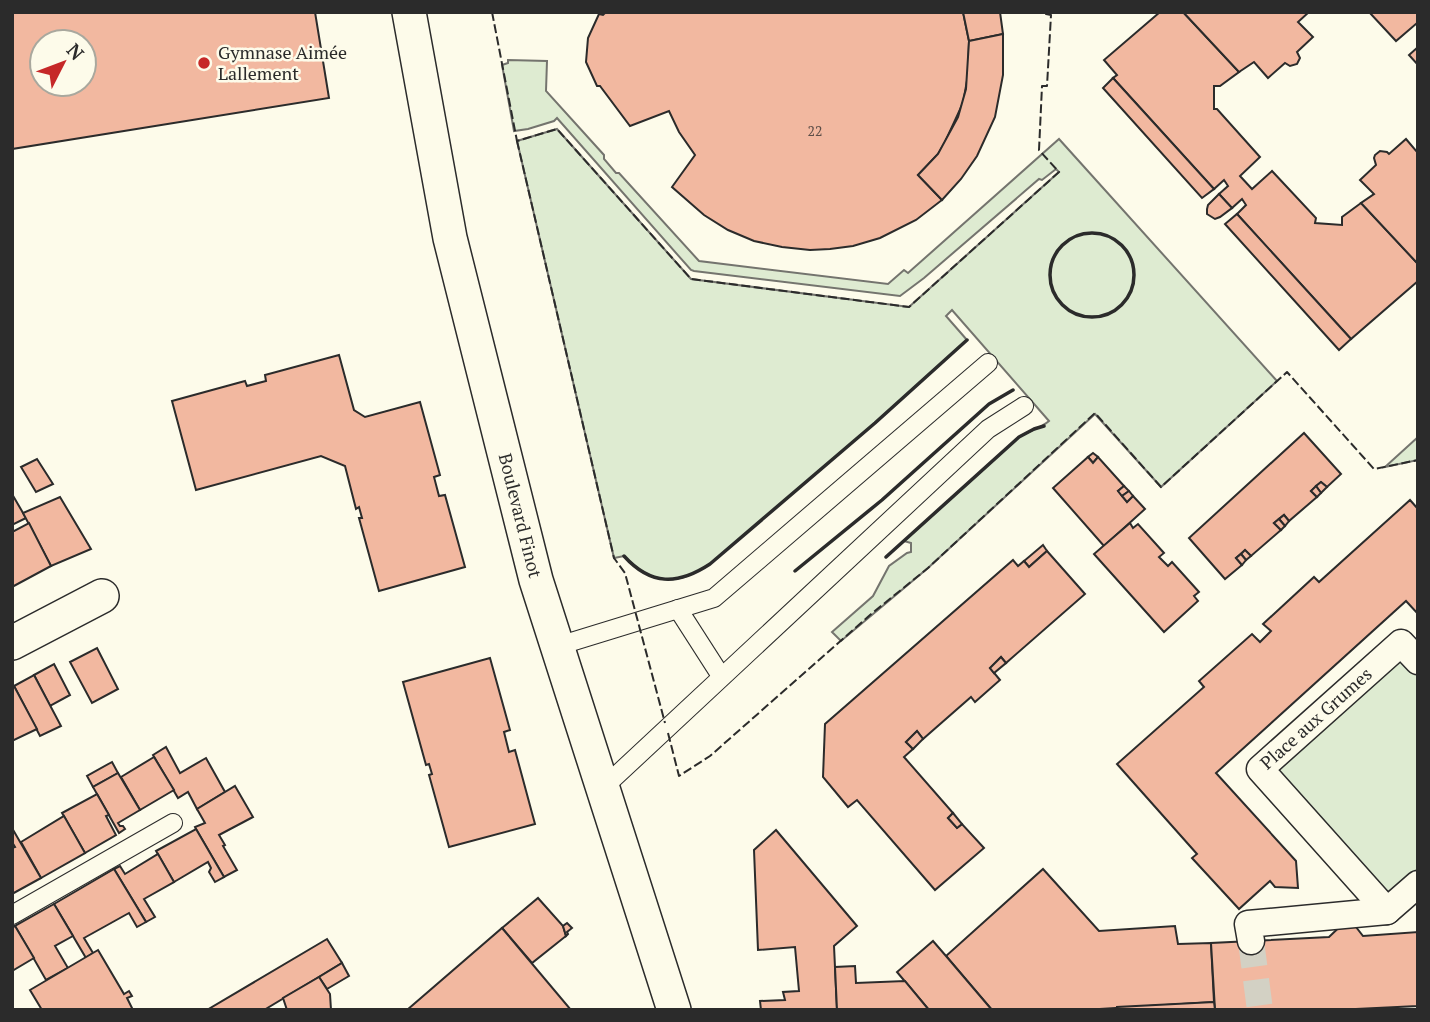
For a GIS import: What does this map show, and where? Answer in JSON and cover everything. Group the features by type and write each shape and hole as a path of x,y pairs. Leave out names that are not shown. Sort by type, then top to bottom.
{"street":[{"name":"Boulevard Finot","path":"409,12 450,238 536,580 674,1010"},
{"path":"12,643 102,596"},
{"name":"Place aux Grumes","path":"1387,911 1260,769 1401,643 1418,661"},
{"path":"1251,941 1248,924 1387,911 1418,884"}],"lane":[{"path":"558,646 714,598 988,363"},
{"path":"603,788 988,429 1024,406"},
{"path":"678,609 721,676"},
{"path":"12,915 173,823"}],"green space":[{"path":"508,60 547,61 546,91 604,155 604,159 616,173 619,173 699,261 888,284 904,270 908,273 1059,139 1277,381 1161,487 1095,414 928,568 841,641 832,632 873,596 889,566 911,552 911,543 904,541 1019,437 1049,421 952,310 946,316 967,340 875,423 710,564 676,579 655,578 624,556 614,558 517,141 557,129 691,279 909,307 1059,172 1056,169 1042,180 1039,179 900,296 694,271 557,118 528,129 514,131 502,65 508,63"},
{"path":"1418,437 1418,460 1385,467"},
{"path":"1401,643 1418,661 1418,884 1387,911 1260,769"}],"building":[{"name":"Gymnase Aimée Lallement","path":"12,12 315,12 329,98 12,149"},
{"path":"963,12 969,41 968,75 963,103 938,154 918,175 942,200 916,220 880,238 853,246 810,250 782,247 754,241 728,230 704,215 672,187 695,155 669,111 630,126 600,86 597,86 586,62 588,38 599,14"},
{"path":"963,12 1000,12 1003,34 969,41"},
{"path":"1160,12 1183,12 1239,72 1220,86 1214,86 1214,109 1217,109 1260,157 1240,176 1252,189 1272,171 1316,218 1315,223 1342,225 1342,217 1361,203 1418,264 1418,281 1351,339 1237,214 1246,205 1242,199 1232,208 1219,194 1228,186 1224,180 1214,189 1113,78 1117,75 1104,60"},
{"path":"1183,12 1309,12 1298,22 1313,37 1297,52 1300,58 1297,64 1290,66 1285,63 1268,78 1254,62 1239,72"},
{"path":"1369,12 1418,12 1418,24 1396,41"},
{"path":"1003,34 1003,75 995,117 977,156 942,200 918,175 938,154 958,117 966,89 969,41"},
{"path":"1418,47 1418,65 1409,55"},
{"path":"1113,78 1214,189 1202,198 1103,88"},
{"path":"1406,139 1418,153 1418,264 1361,203 1374,194 1360,180 1376,165 1375,155 1380,151 1389,154"},
{"path":"1219,194 1232,208 1215,219 1207,214 1207,209"},
{"path":"1237,214 1351,339 1339,350 1225,224"},
{"path":"339,355 354,410 365,417 420,402 440,475 434,477 439,496 445,495 465,567 379,591 359,518 362,518 359,507 356,509 345,466 321,456 196,490 172,401 245,381 247,386 266,381 265,375"},
{"path":"1304,433 1341,474 1327,487 1321,482 1311,491 1317,497 1289,521 1284,515 1274,523 1281,530 1251,556 1245,550 1236,558 1242,565 1225,579 1189,538"},
{"path":"1093,453 1098,457 1093,463 1088,457"},
{"path":"1088,457 1093,463 1098,457 1124,486 1118,491 1127,502 1133,496 1145,509 1104,546 1053,488"},
{"path":"37,459 53,484 36,492 21,467"},
{"path":"1321,482 1327,487 1321,493 1316,486"},
{"path":"1124,486 1129,491 1122,496 1118,491"},
{"path":"1316,486 1321,493 1317,497 1311,491"},
{"path":"1129,491 1133,496 1127,502 1122,496"},
{"path":"12,494 26,518 12,525"},
{"path":"60,497 91,549 51,566 23,513"},
{"path":"1410,500 1418,509 1418,614 1406,601 1216,773 1296,861 1298,888 1275,887 1270,881 1239,909 1192,858 1197,854 1117,764 1204,687 1199,681 1252,634 1260,642 1271,631 1263,624 1314,577 1319,582"},
{"path":"1284,515 1289,521 1285,526 1279,519"},
{"path":"1279,519 1285,526 1281,530 1274,523"},
{"path":"29,523 51,566 12,587 12,532"},
{"path":"1130,523 1133,528 1138,524 1164,553 1159,557 1168,566 1172,562 1199,592 1194,596 1198,601 1164,632 1094,554"},
{"path":"1043,545 1047,551 1029,567 1024,561"},
{"path":"1245,550 1251,556 1246,560 1241,554"},
{"path":"1047,551 1085,594 1006,663 1001,657 990,668 1000,680 975,702 971,697 923,739 917,731 906,742 913,749 904,757 953,813 948,818 957,828 962,824 984,848 935,890 857,800 848,807 823,777 825,724 1013,560 1018,566 1024,561 1029,567"},
{"path":"1241,554 1246,560 1242,565 1236,558"},
{"path":"97,648 118,689 92,703 70,662"},
{"path":"1001,657 1006,663 994,673 990,668"},
{"path":"490,658 510,730 504,732 509,752 515,750 535,824 449,847 429,775 432,774 429,764 426,765 403,682"},
{"path":"54,664 70,695 50,706 34,675"},
{"path":"34,675 61,726 40,736 14,686"},
{"path":"14,686 37,729 12,741 12,687"},
{"path":"917,731 923,739 913,749 906,742"},
{"path":"166,747 180,773 206,758 225,792 197,809 188,792 178,798 153,755"},
{"path":"154,757 174,790 140,810 121,777"},
{"path":"112,762 118,773 93,787 87,776"},
{"path":"118,773 140,810 118,823 125,829 119,833 93,787"},
{"path":"235,786 253,817 219,835 237,870 224,877 195,827 205,823 197,809"},
{"path":"97,794 116,835 85,853 62,813"},
{"path":"953,813 962,824 957,828 948,818"},
{"path":"64,816 85,853 41,878 21,842"},
{"path":"12,828 41,878 12,894 12,848 15,847 12,842"},
{"path":"196,829 224,877 215,882 209,872 211,868 208,862 174,882 156,851"},
{"path":"776,830 857,926 834,946 837,1010 761,1010 760,1001 785,1000 783,992 799,991 795,947 758,950 754,850"},
{"path":"158,854 174,882 144,899 155,917 146,922 114,869 120,866 125,874"},
{"path":"114,869 146,922 137,927 129,913 84,938 93,953 86,958 54,904"},
{"path":"1043,869 1099,931 1175,926 1178,944 1211,943 1214,1002 1083,1010 992,1010 946,956"},
{"path":"538,898 563,926 566,936 532,963 502,928"},
{"path":"54,904 73,936 55,946 68,968 46,980 15,926"},
{"path":"1349,918 1363,936 1418,932 1418,1006 1335,1010 1215,1010 1211,943 1329,937"},
{"path":"567,923 572,928 566,936 563,926"},
{"path":"15,926 34,958 12,971 12,928"},
{"path":"502,928 571,1010 407,1010"},
{"path":"327,939 342,963 264,1010 207,1010"},
{"path":"933,941 992,1010 929,1010 897,972"},
{"path":"98,950 124,994 129,991 132,996 127,998 133,1010 42,1010 30,990"},
{"path":"342,963 349,976 327,989 319,977"},
{"path":"855,966 856,983 905,981 929,1010 837,1010 835,967"},
{"path":"319,977 330,994 331,1010 287,1010 283,998"},
{"path":"1214,1002 1215,1010 1117,1010 1117,1007"}],"tunnel":[{"path":"1251,941 1260,1010"}],"fence":[{"path":"492,12 517,141 557,129 691,279 909,307 1059,172 1039,150 1042,86 1047,86 1051,15 1046,12"},
{"path":"517,141 614,558 625,573 665,723"},
{"path":"668,733 679,776 710,756 870,615 928,568 1095,413 1161,487 1287,372 1374,469 1418,460"}],"wall":[{"path":"1084,233 1100,233 1116,240 1127,251 1134,267 1134,275 1131,291 1122,305 1100,317 1084,317 1068,310 1057,299 1050,283 1050,267 1057,251 1068,240 1084,233"},
{"path":"624,556 644,573 665,579 687,576 710,564 875,423 967,340"},
{"path":"795,571 882,500 989,404 1013,390"},
{"path":"886,557 1019,437 1044,426"}],"place":[{"name":"Gymnase Aimée Lallement","path":"204,63"}]}
